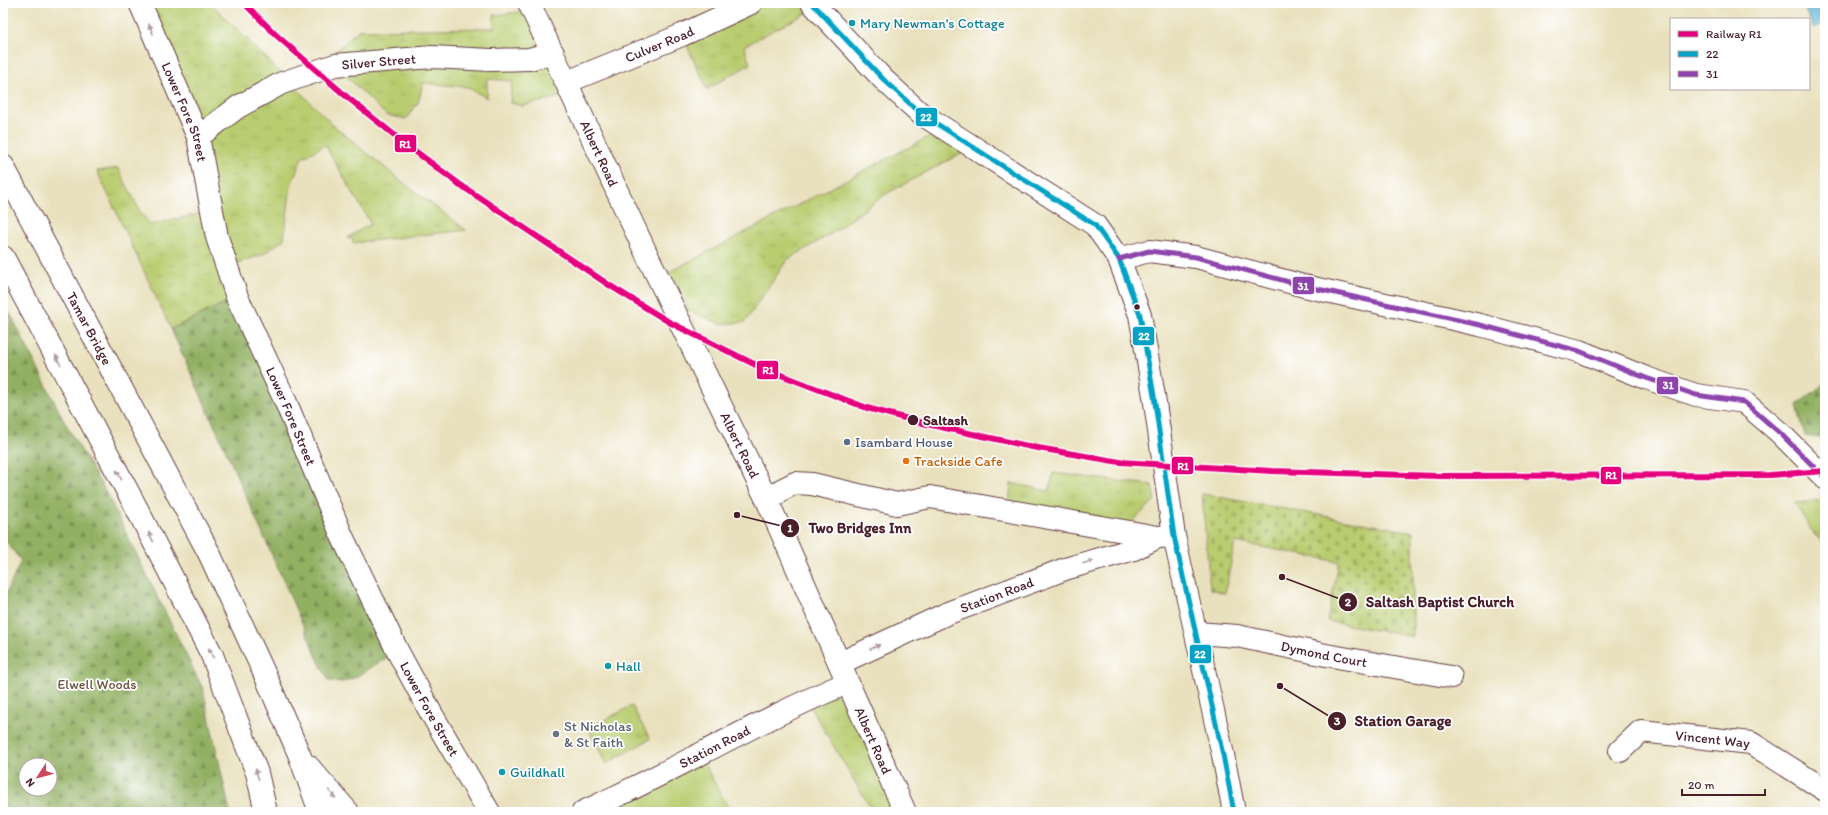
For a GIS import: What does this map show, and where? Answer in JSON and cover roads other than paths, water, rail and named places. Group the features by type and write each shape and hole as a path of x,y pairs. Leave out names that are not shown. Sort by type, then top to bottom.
{"main road":[{"name":"Lower Fore Street","path":"140,3 198,137 214,226 237,297 284,398 355,564 406,666 489,812"},
{"name":"Albert Road","path":"529,3 647,255 768,502 905,812"},
{"name":"Culver Road","path":"567,82 682,35 751,3"},
{"path":"812,3 883,79 920,113 1094,225 1119,259 1140,315 1154,396 1171,510 1166,536 1197,632 1224,755 1234,812"},
{"name":"Silver Street","path":"198,137 238,107 282,83 335,65 372,61 432,58 491,60 529,59 553,53"},
{"name":"Tamar Bridge","path":"3,166 209,553 266,677 299,754"},
{"path":"1119,259 1149,251 1196,257 1304,286 1480,324 1579,351 1646,378 1696,395 1744,402 1780,433 1825,478"},
{"path":"3,257 212,654 257,773 266,812"},
{"path":"768,502 781,490 795,483 812,484 897,504 930,497 1166,536"},
{"name":"Station Road","path":"585,811 675,768 762,721 946,614 1065,569 1134,549 1166,536"},
{"name":"Dymond Court","path":"1197,632 1237,636 1326,655 1451,678"},
{"name":"Vincent Way","path":"1620,751 1641,731 1751,743 1825,790"},
{"path":"299,754 320,812"},
{"path":"299,754 348,812"}],"water":[{"path":"1801,3 1825,3 1825,23 1814,28"}],"rail line":[{"name":"R1","path":"244,3 276,35 347,97 403,142 459,184 609,285 669,322 760,367 867,408 927,424 1032,447 1120,462 1272,471 1439,476 1770,475 1825,471"}],"place":[{"name":"Mary Newman's Cottage","path":"852,23"},
{"name":"Saltash","path":"913,420"},
{"name":"Isambard House","path":"847,442"},
{"name":"Trackside Cafe","path":"906,461"},
{"name":"Two Bridges Inn","path":"737,515"},
{"name":"Saltash Baptist Church","path":"1282,577"},
{"name":"Hall","path":"608,666"},
{"name":"Station Garage","path":"1280,686"},
{"name":"St Nicholas & St Faith","path":"556,734"},
{"name":"Guildhall","path":"502,772"}],"park label":[{"name":"Elwell Woods","path":"97,684"}]}
